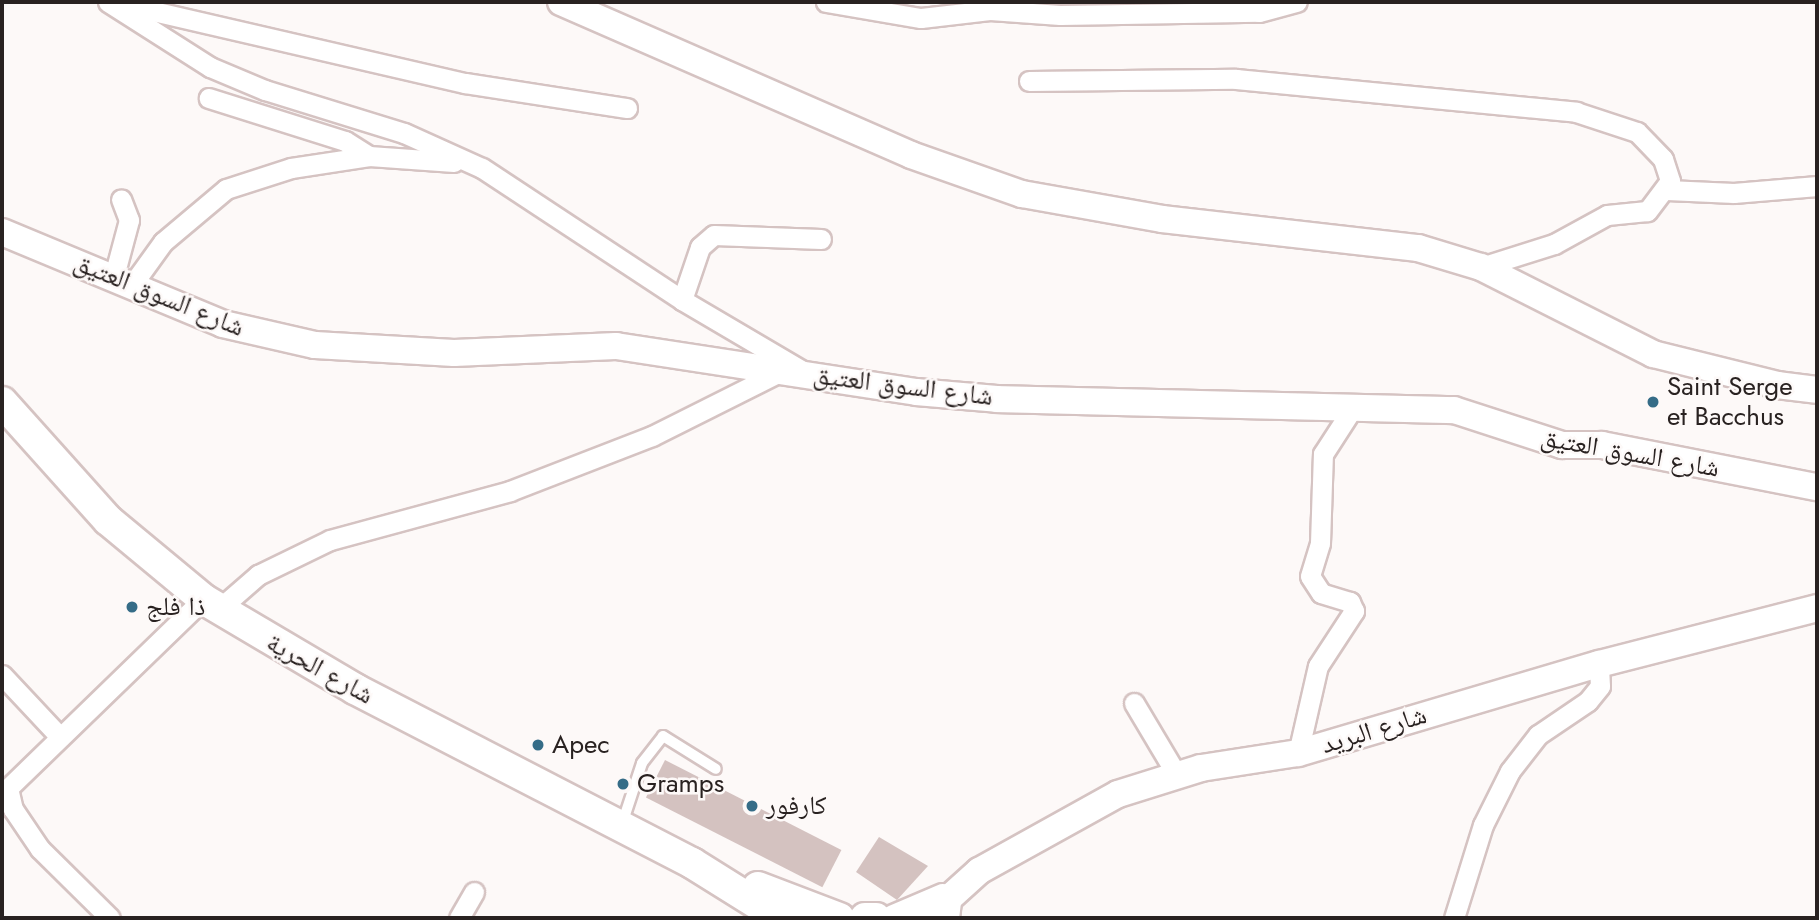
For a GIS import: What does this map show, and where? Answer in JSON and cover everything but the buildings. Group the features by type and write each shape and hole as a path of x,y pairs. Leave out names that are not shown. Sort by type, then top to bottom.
{"main road":[{"path":"561,2 912,155 1022,194 1162,219 1375,239 1481,267 1653,354 1754,381 1817,390"},
{"name":"شارع السوق العتيق","path":"2,232 223,324 314,345 454,353 616,346 811,376 998,399 1454,410 1562,445 1602,445 1817,487"},
{"name":"شارع الحرية","path":"2,402 99,511 211,605 355,689 622,824 692,863"},
{"name":"شارع البريد","path":"894,918 942,908 1010,852 1118,794 1177,775 1297,753 1598,664 1817,608"},
{"path":"692,863 774,916"},
{"path":"692,863 839,918"},
{"path":"865,918 876,918"}],"street":[{"path":"110,2 438,77 627,108"},
{"path":"110,2 210,67 265,90 404,133 482,168 682,300 811,376"},
{"path":"826,2 921,18 990,10 1060,15 1259,12 1297,2"},
{"path":"1029,81 1236,79 1576,112 1637,132 1663,159 1670,176 1667,190 1647,211 1607,215 1553,244 1481,267"},
{"path":"209,98 345,141 369,156"},
{"path":"123,281 163,242 226,189 291,168 369,156 433,158 482,168"},
{"path":"1667,190 1734,193 1817,186"},
{"path":"121,199 128,220 123,281"},
{"path":"682,300 701,247 714,235 821,239"},
{"path":"110,918 40,849 13,809 5,791 60,737 211,605 258,575 330,540 510,491 652,436 782,371"},
{"path":"1297,753 1318,666 1354,611 1350,603 1321,593 1310,576 1320,543 1323,454 1354,406"},
{"path":"1454,918 1483,825 1510,771 1538,735 1588,701 1600,686 1598,664"},
{"path":"2,675 60,737"},
{"path":"1134,703 1177,775"},
{"path":"459,918 474,892"}],"lane":[{"path":"622,824 642,763 663,736 716,769"}],"place":[{"name":"Saint Serge et Bacchus","path":"1653,402"},
{"name":"ذا فلج","path":"132,607"},
{"name":"Apec","path":"538,745"},
{"name":"Gramps","path":"623,784"},
{"name":"كارفور","path":"752,806"}]}
